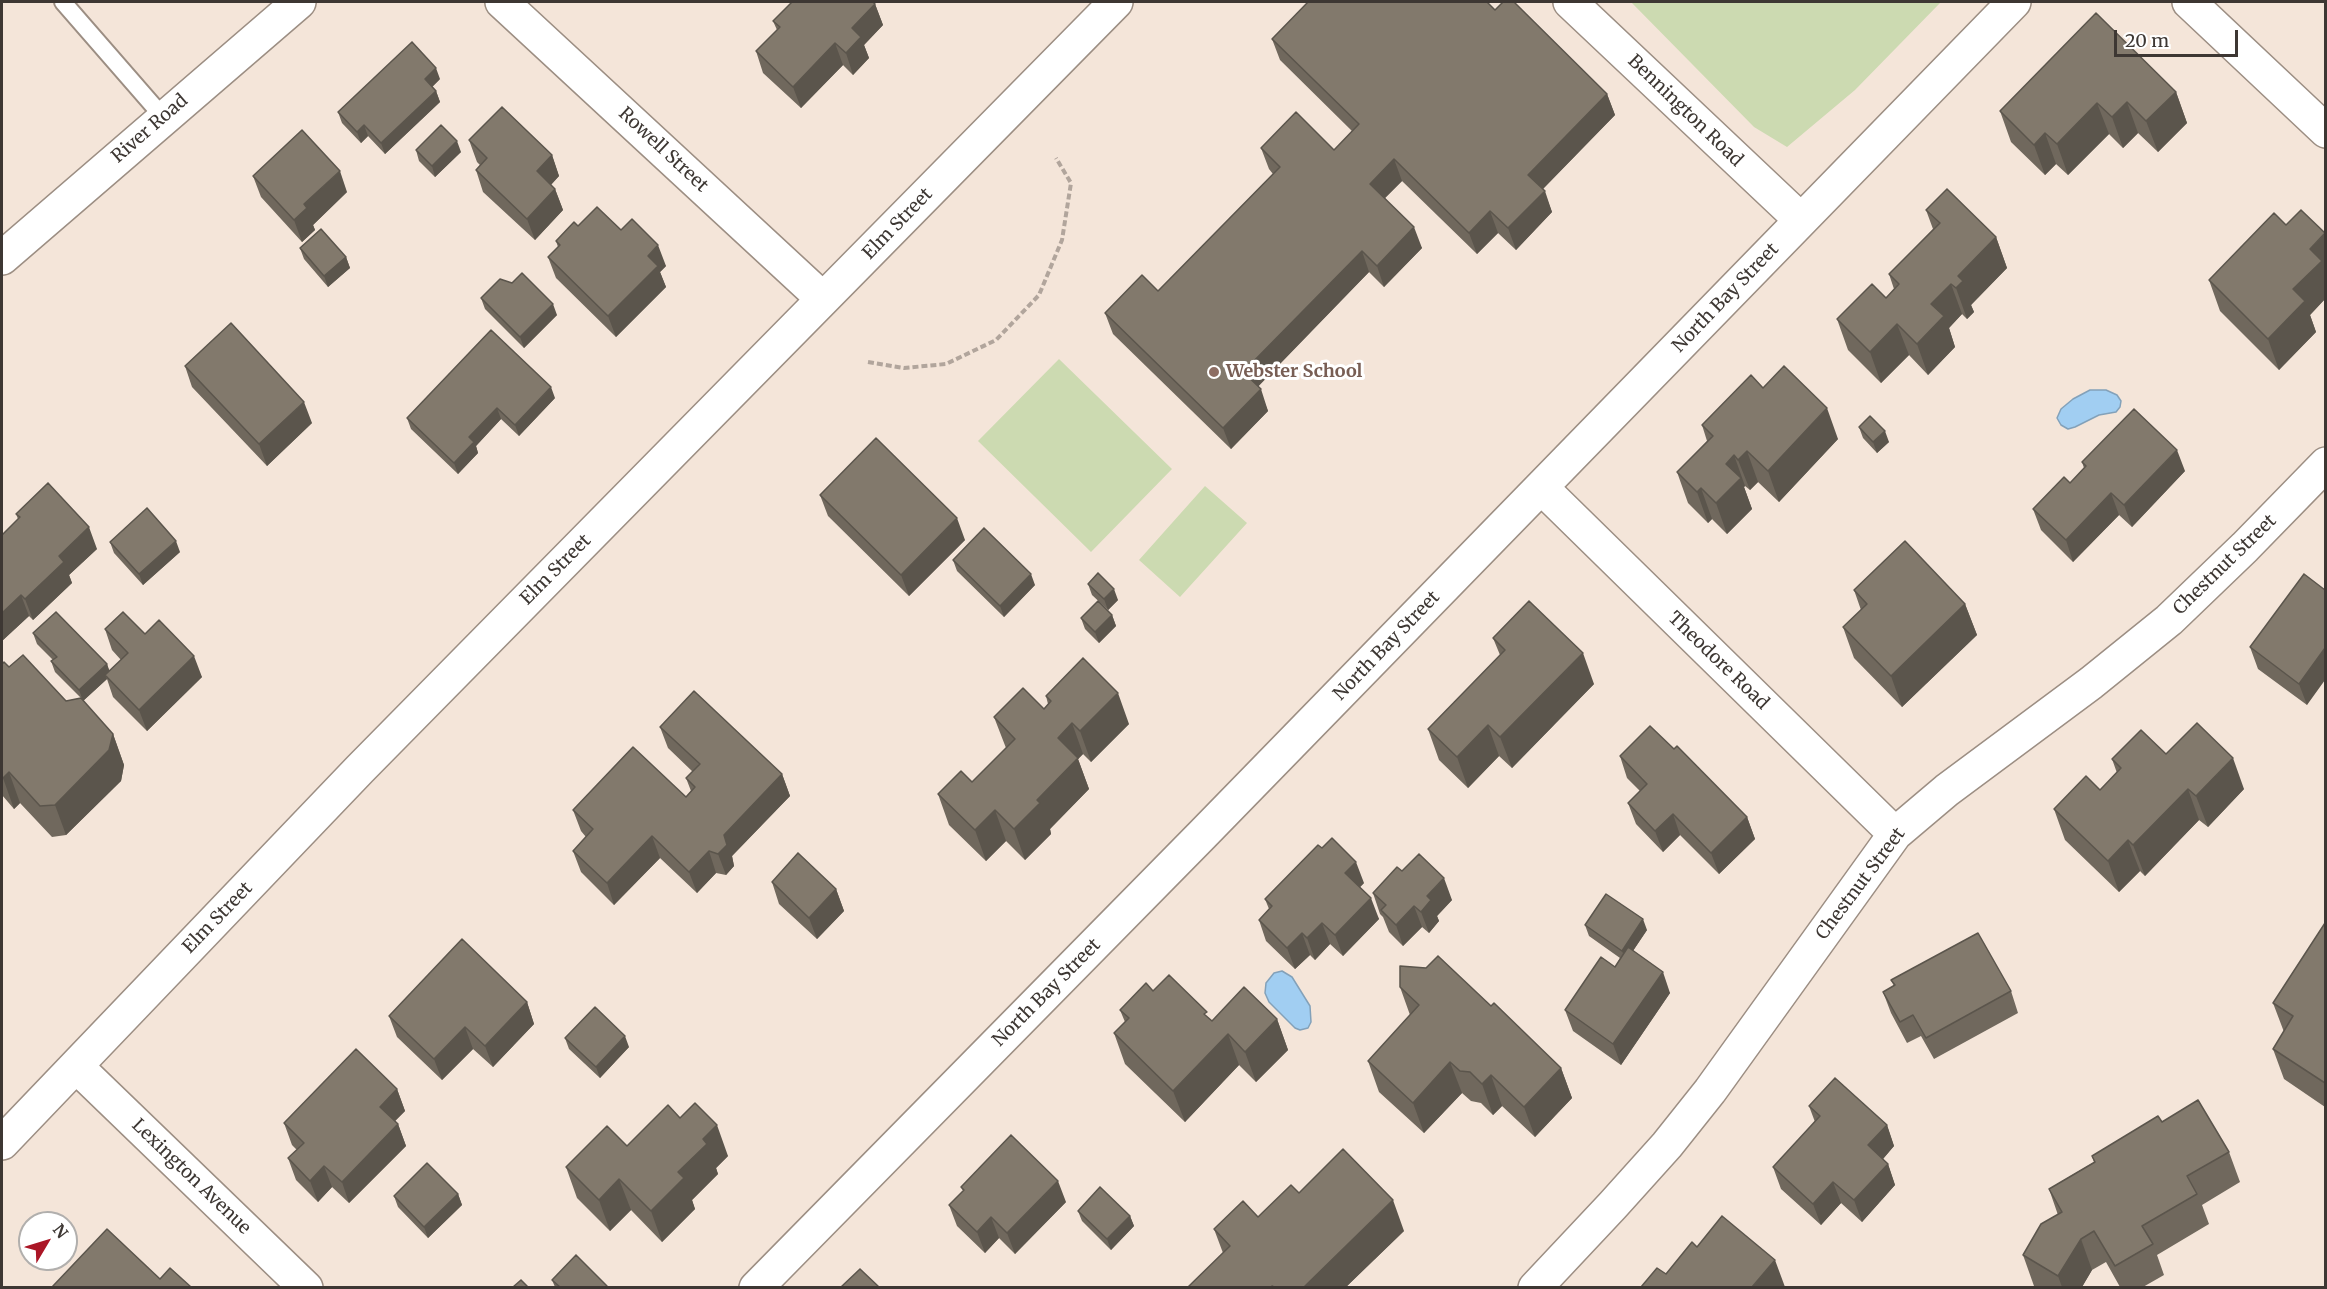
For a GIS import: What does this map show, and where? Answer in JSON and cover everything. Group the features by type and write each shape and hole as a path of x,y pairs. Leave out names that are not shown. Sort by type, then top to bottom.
{"street":[{"name":"River Road","path":"2,258 299,2"},
{"name":"Rowell Street","path":"502,2 823,299"},
{"name":"Elm Street","path":"2,1143 369,761 1116,2"},
{"name":"Bennington Road","path":"1570,2 1801,220"},
{"name":"North Bay Street","path":"756,1287 1542,488 2014,2"},
{"path":"2189,2 2325,131"},
{"name":"Chestnut Street","path":"1535,1287 1629,1188 1710,1091 1895,834 1947,790 2091,683 2169,620 2245,547 2325,464"},
{"name":"Theodore Road","path":"1542,488 1895,834"},
{"name":"Lexington Avenue","path":"76,1066 306,1287"}],"lane":[{"path":"63,2 164,118"}],"path":[{"path":"868,362 904,368 946,364 996,340 1039,296 1062,240 1071,183 1056,158"}],"green space":[{"path":"1631,2 1941,2 1855,90 1787,147 1754,127"},
{"path":"1059,359 1172,469 1091,552 978,441"},
{"path":"1205,486 1247,523 1180,597 1139,560"}],"water":[{"path":"2090,390 2106,390 2117,395 2121,401 2120,407 2116,412 2099,415 2075,427 2068,429 2061,425 2057,418 2061,409"},
{"path":"1282,971 1292,977 1310,1006 1311,1022 1308,1028 1300,1030 1295,1028 1269,1002 1265,993 1266,983 1274,973"}],"building":[{"path":"792,2 873,2 875,4 852,28 861,37 846,53 835,43 793,87 756,51 780,27 773,21"},
{"path":"1308,2 1487,2 1495,10 1503,2 1514,2 1607,94 1528,175 1545,191 1508,228 1490,211 1469,233 1394,159 1370,184 1414,227 1377,266 1362,251 1243,372 1261,389 1223,428 1105,313 1142,275 1158,291 1280,167 1261,148 1296,112 1334,150 1359,124 1272,39"},
{"path":"2096,13 2176,92 2146,121 2127,102 2112,117 2097,103 2057,144 2045,133 2034,145 2000,111"},
{"path":"412,42 436,68 425,79 436,91 381,143 364,125 357,132 338,112"},
{"path":"502,107 552,155 537,171 555,189 527,219 476,170 487,158 469,140"},
{"path":"441,125 457,141 432,166 416,150"},
{"path":"302,130 340,171 304,204 307,208 294,220 253,176"},
{"path":"1947,189 1996,237 1958,276 1963,281 1956,288 1951,284 1931,304 1944,316 1917,344 1897,324 1870,352 1837,319 1872,284 1886,298 1899,284 1889,274 1940,223 1926,210"},
{"path":"597,207 621,230 632,219 658,245 648,256 658,266 608,316 548,257 560,245 556,241 574,222 578,226"},
{"path":"2301,210 2325,233 2310,249 2322,261 2293,289 2305,301 2268,339 2209,280 2274,213 2286,225"},
{"path":"321,229 346,257 324,276 300,248"},
{"path":"522,273 553,304 520,337 481,298 500,279 512,283"},
{"path":"231,323 304,402 259,444 185,366"},
{"path":"491,330 551,387 515,425 497,408 469,437 474,442 454,463 407,418"},
{"path":"1784,366 1827,408 1768,471 1747,451 1738,460 1734,455 1726,464 1741,478 1716,503 1701,488 1697,492 1677,472 1713,436 1702,425 1751,375 1763,388"},
{"path":"2134,409 2177,450 2124,505 2111,493 2066,540 2033,509 2064,477 2070,483 2086,466 2082,462"},
{"path":"1870,416 1885,431 1873,442 1859,427"},
{"path":"876,438 957,518 901,575 820,495"},
{"path":"48,483 89,527 59,556 64,562 25,599 21,595 2,613 2,535 20,517 16,514"},
{"path":"147,508 176,541 139,574 110,542"},
{"path":"984,528 1031,574 1000,606 953,560"},
{"path":"1905,541 1965,604 1891,676 1843,627 1867,604 1854,590"},
{"path":"1098,573 1114,589 1104,599 1088,584"},
{"path":"2304,574 2325,590 2325,648 2299,684 2250,647"},
{"path":"1098,601 1112,615 1095,632 1081,618"},
{"path":"1529,601 1583,653 1500,737 1488,725 1457,757 1428,729 1505,650 1493,638"},
{"path":"56,612 107,664 79,690 51,661 57,657 33,633"},
{"path":"123,612 145,634 159,620 194,656 139,710 105,675 128,653 105,629"},
{"path":"23,655 66,701 81,698 113,734 109,750 55,805 40,806 9,772 2,777 2,664 4,662 9,667"},
{"path":"1083,658 1118,693 1080,731 1072,723 1058,738 1078,758 1037,800 1040,803 1014,829 995,810 975,830 938,794 961,771 972,782 1015,739 994,717 1023,688 1044,709 1051,701 1046,696"},
{"path":"694,691 782,774 724,835 727,845 718,854 709,851 689,872 652,836 607,883 573,851 593,829 573,810 633,747 686,797 695,787 686,778 700,764 660,727"},
{"path":"2197,723 2233,758 2196,796 2188,789 2133,845 2128,840 2108,861 2054,809 2086,776 2100,790 2121,768 2112,759 2141,730 2166,754"},
{"path":"1650,726 1674,749 1677,746 1747,817 1711,853 1673,814 1655,831 1628,803 1647,784 1620,756"},
{"path":"1332,838 1356,862 1345,873 1371,898 1335,935 1322,923 1307,938 1302,933 1287,948 1259,920 1272,906 1265,899 1318,845 1322,848"},
{"path":"798,853 836,889 809,918 772,882"},
{"path":"1419,854 1444,878 1427,896 1431,900 1421,912 1414,906 1396,925 1381,910 1386,905 1373,893 1397,867 1402,871"},
{"path":"1606,894 1643,919 1622,951 1585,925"},
{"path":"2325,923 2325,1083 2273,1049 2293,1016 2273,1003"},
{"path":"1978,933 2011,991 1926,1038 1913,1015 1900,1022 1883,992 1895,985 1891,980"},
{"path":"462,939 527,1002 485,1046 465,1027 434,1059 389,1016"},
{"path":"1628,947 1663,972 1613,1044 1565,1010 1601,957 1615,967"},
{"path":"1438,956 1491,1006 1494,1003 1561,1068 1524,1107 1491,1075 1482,1084 1470,1072 1460,1071 1450,1062 1413,1103 1368,1061 1419,1005 1400,987 1400,966 1426,968"},
{"path":"1169,975 1207,1012 1204,1014 1212,1021 1244,987 1277,1019 1245,1052 1228,1034 1173,1091 1114,1033 1129,1018 1120,1010 1146,983 1153,991"},
{"path":"595,1007 625,1036 596,1067 565,1038"},
{"path":"356,1049 397,1089 380,1107 398,1124 342,1182 324,1166 310,1181 288,1158 304,1143 284,1123"},
{"path":"1835,1078 1887,1125 1868,1145 1888,1164 1854,1200 1833,1182 1813,1204 1773,1167 1820,1116 1809,1106"},
{"path":"2198,1100 2229,1152 2187,1176 2197,1194 2142,1226 2153,1244 2115,1266 2094,1231 2081,1239 2058,1276 2023,1255 2041,1224 2062,1212 2049,1189 2095,1162 2092,1156 2158,1116 2162,1122"},
{"path":"695,1103 717,1125 703,1139 707,1144 678,1172 684,1178 651,1211 619,1179 599,1200 566,1167 607,1126 627,1146 668,1105 680,1118"},
{"path":"1011,1135 1058,1181 1007,1233 991,1217 977,1232 949,1205 964,1190 961,1187"},
{"path":"1343,1149 1393,1200 1304,1287 1188,1287 1230,1246 1214,1229 1243,1201 1258,1217 1291,1185 1299,1193"},
{"path":"427,1163 458,1194 424,1227 394,1196"},
{"path":"1100,1187 1130,1216 1107,1239 1078,1211"},
{"path":"1722,1216 1775,1260 1752,1287 1641,1287 1657,1268 1666,1274 1692,1242 1697,1247"},
{"path":"107,1229 160,1279 170,1268 191,1287 52,1287 67,1271 78,1271 78,1260"},
{"path":"576,1255 606,1287 560,1287 552,1280"},
{"path":"860,1269 879,1287 841,1287"},
{"path":"521,1280 528,1287 513,1287"}],"place":[{"name":"Webster School","path":"1214,372"}]}
